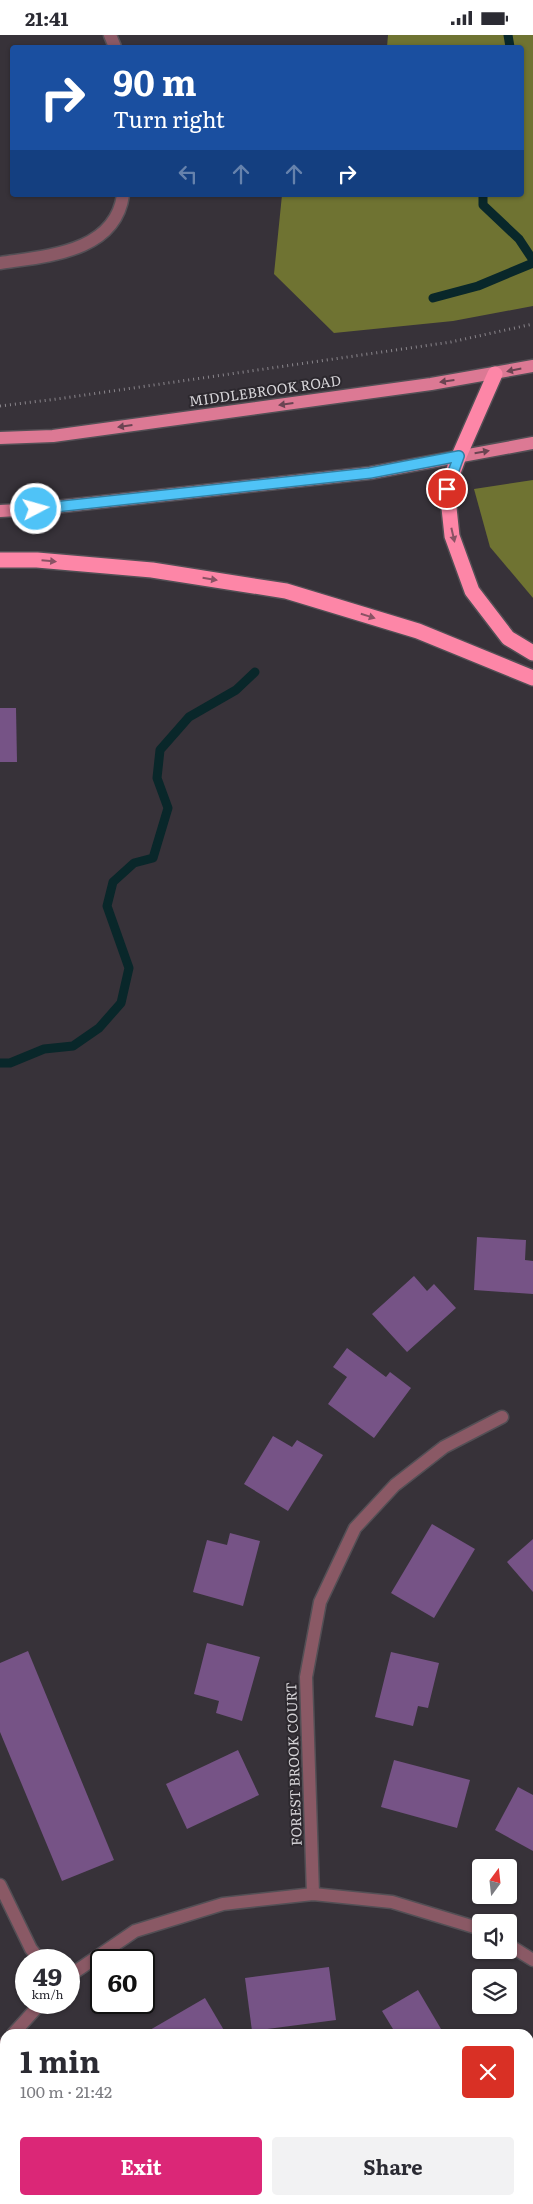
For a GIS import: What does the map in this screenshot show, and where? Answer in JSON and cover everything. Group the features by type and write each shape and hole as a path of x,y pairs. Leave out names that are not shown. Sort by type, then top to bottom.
{"highway":[{"path":"495,374 459,456 447,489 452,536 472,591 508,638 533,653"},
{"path":"0,560 37,559 152,571 286,591 418,631 533,678"}],"main road":[{"name":"MIDDLEBROOK ROAD","path":"0,438 53,436 495,374 533,366"},
{"path":"0,511 36,509 370,473 533,443"}],"street":[{"path":"0,263 62,253 91,242 110,226 121,206 123,197"},
{"name":"FOREST BROOK COURT","path":"313,1895 306,1677 320,1602 355,1528 395,1485 444,1447 502,1417"},
{"path":"0,1885 31,1949"},
{"path":"80,1968 135,1931 223,1904 313,1895 392,1902 472,1926"},
{"path":"517,1950 533,1960"},
{"path":"18,2029 31,2014"}],"path":[{"path":"0,406 67,398 451,341 533,324"}],"green space":[{"path":"388,35 533,35 533,306 453,321 334,333 274,274 282,197 524,197 524,45 387,45"},
{"path":"533,480 533,598 490,547 474,489"}],"building":[{"path":"0,708 16,708 17,762 0,762"},
{"path":"477,1237 526,1240 525,1260 533,1261 533,1294 474,1290"},
{"path":"414,1276 427,1291 434,1284 456,1308 407,1352 372,1314"},
{"path":"347,1348 386,1377 390,1372 411,1388 374,1438 328,1404 347,1377 333,1367"},
{"path":"273,1436 292,1447 297,1440 323,1455 288,1511 244,1484"},
{"path":"432,1524 475,1549 434,1618 391,1593"},
{"path":"230,1533 260,1541 243,1606 193,1592 207,1540 227,1545"},
{"path":"533,1539 533,1592 507,1562"},
{"path":"207,1643 260,1657 242,1721 216,1713 219,1701 194,1694"},
{"path":"28,1651 114,1860 62,1881 0,1732 0,1663"},
{"path":"391,1652 439,1663 428,1708 418,1706 413,1726 375,1717"},
{"path":"238,1750 259,1795 187,1829 166,1784"},
{"path":"394,1760 470,1780 457,1828 381,1807"},
{"path":"518,1787 533,1795 533,1851 495,1830"},
{"path":"329,1967 336,2020 267,2029 252,2029 245,1978"},
{"path":"418,1990 441,2029 393,2029 382,2011"},
{"path":"205,1998 223,2029 152,2029"}],"waterway":[{"path":"508,35 510,45"},
{"path":"483,197 483,205 519,239 533,260"},
{"path":"433,298 478,286 533,263"},
{"path":"0,1063 10,1063 44,1049 73,1046 99,1028 121,1003 129,968 107,906 113,882 134,863 153,858 168,808 157,778 160,750 189,717 236,690 255,672"}],"route":[{"path":"36,509 370,473 459,456 447,489"}]}
